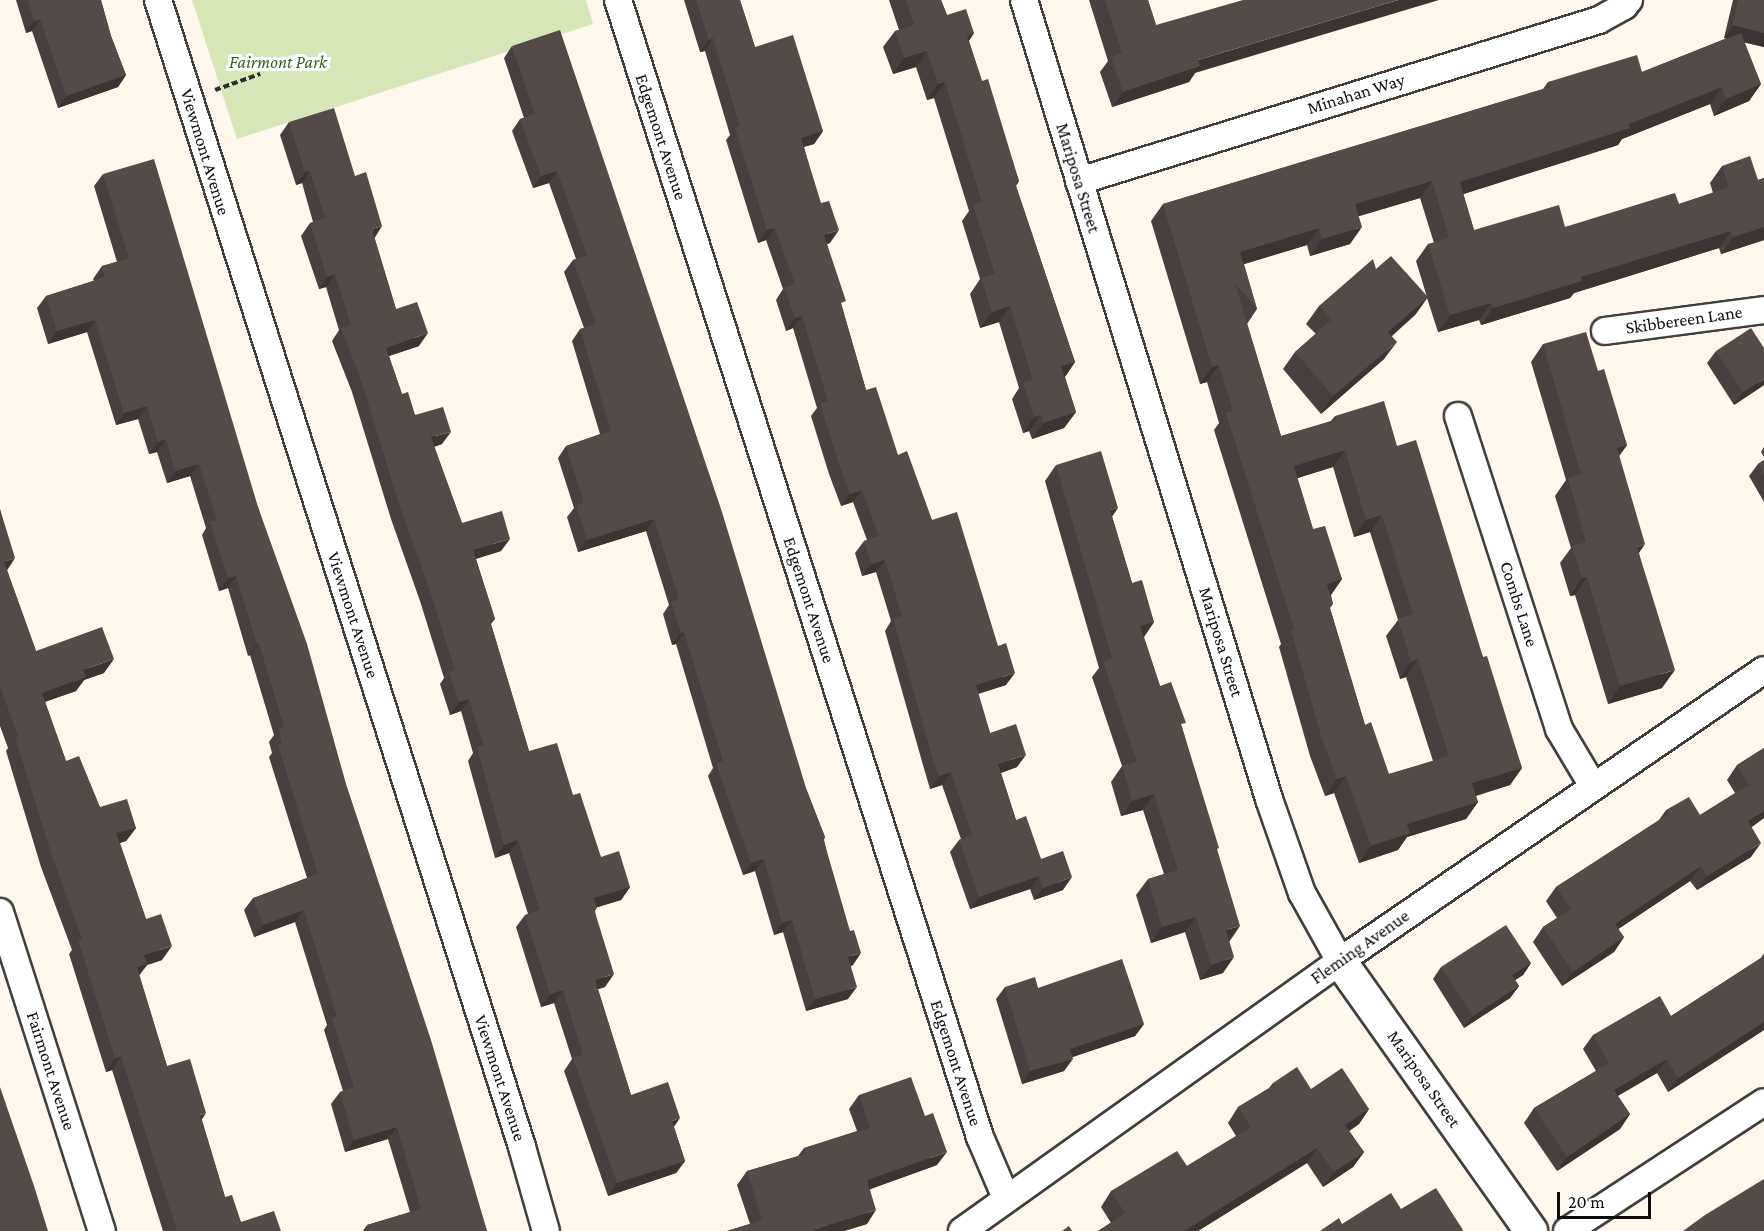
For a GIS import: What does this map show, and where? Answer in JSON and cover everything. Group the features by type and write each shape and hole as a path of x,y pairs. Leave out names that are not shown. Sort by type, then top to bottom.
{"street":[{"name":"Viewmont Avenue","path":"158,0 518,1135 546,1231"},
{"name":"Edgemont Avenue","path":"618,0 980,1137 1006,1198"},
{"name":"Mariposa Street","path":"1024,0 1269,799 1302,893 1340,961 1531,1231"},
{"name":"Minahan Way","path":"1079,181 1528,40 1599,20 1624,6 1629,0"},
{"name":"Skibbereen Lane","path":"1605,331 1764,310"},
{"name":"Combs Lane","path":"1458,416 1559,729 1593,786"},
{"name":"Fleming Avenue","path":"962,1231 1340,961 1764,670"},
{"name":"Fairmont Avenue","path":"0,912 102,1231"},
{"path":"1567,1231 1764,1102"}],"path":[{"path":"188,99 260,74"}],"green space":[{"name":"Fairmont Park","path":"192,0 586,0 593,24 237,139"}],"building":[{"path":"28,0 101,0 111,36 126,75 66,96 40,19 34,21"},
{"path":"696,0 740,0 755,47 793,35 823,131 801,138 821,203 829,201 839,230 824,235 846,301 841,303 866,390 876,387 898,455 907,451 932,520 957,512 998,646 1006,643 1015,673 976,685 990,733 1016,724 1026,755 998,764 1016,820 1026,816 1041,859 1063,851 1072,877 1043,888 1039,876 979,897 959,840 972,835 951,772 939,776 931,753 893,618 902,616 885,560 871,564 864,541 879,536 862,490 850,494 838,461 820,404 828,401 802,316 795,318 784,288 795,284 775,228 767,230 735,128 740,126 713,38 709,40"},
{"path":"906,0 941,0 947,15 966,9 974,33 967,36 982,81 988,79 1019,181 1015,183 1075,362 1061,366 1076,412 1043,423 1041,415 1034,417 1023,383 1033,380 1010,306 992,312 981,278 995,274 973,205 982,202 945,82 938,84 927,51 904,58 895,31 914,25"},
{"path":"1105,0 1148,0 1156,25 1243,0 1398,0 1198,60 1200,66 1123,92 1111,57 1122,53"},
{"path":"1738,0 1764,0 1764,33 1733,25"},
{"path":"560,30 722,512 806,788 825,837 823,838 850,931 854,930 861,953 848,957 857,987 815,999 792,920 782,923 764,859 751,863 716,764 723,761 684,632 681,633 671,602 679,599 654,519 587,540 576,505 584,503 566,446 611,431 580,329 596,324 573,260 587,255 557,171 541,176 520,119 535,114 512,46"},
{"path":"1741,33 1761,84 1726,99 1722,87 1629,124 1630,128 1460,182 1474,230 1559,205 1565,227 1675,193 1679,204 1729,187 1722,166 1750,156 1758,180 1764,178 1764,227 1733,237 1731,231 1581,277 1582,281 1493,308 1491,303 1450,315 1428,244 1449,238 1432,181 1355,204 1362,227 1322,239 1319,228 1240,252 1257,309 1235,283 1281,436 1336,420 1335,416 1384,401 1397,446 1416,440 1483,657 1487,656 1522,768 1472,783 1478,802 1407,824 1410,833 1371,846 1346,776 1337,779 1322,739 1291,630 1294,629 1226,413 1233,411 1219,365 1212,367 1163,204 1550,87 1548,82 1637,55 1642,72","holes":["1345,450 1366,520 1382,515 1413,614 1398,619 1411,662 1418,659 1449,756 1389,774 1371,722 1365,725 1329,605 1333,604 1327,584 1342,579 1325,526 1313,529 1294,466"]},
{"path":"334,108 355,176 366,172 382,226 372,229 396,309 417,302 428,333 386,348 402,394 408,392 415,415 443,407 451,432 431,437 462,523 502,511 510,539 473,550 495,619 490,621 529,751 557,743 573,795 580,793 601,857 619,851 630,887 594,898 597,908 594,909 614,974 595,980 631,1095 668,1082 680,1118 672,1121 685,1161 617,1183 573,1058 583,1055 563,990 550,994 525,915 540,910 518,840 504,845 477,748 484,746 469,699 459,702 449,672 455,670 400,507 361,380 341,328 351,325 335,274 327,277 310,223 325,218 310,171 305,172 289,122"},
{"path":"154,159 258,507 307,644 346,784 431,1040 487,1231 369,1231 367,1225 421,1209 397,1127 354,1140 340,1092 354,1087 332,1018 337,1017 304,910 263,925 253,898 318,874 278,745 282,743 278,729 284,727 236,576 228,578 210,522 217,520 199,464 175,471 166,439 158,442 147,406 124,413 95,320 57,331 46,296 105,277 102,266 129,258 103,174"},
{"path":"1391,256 1428,297 1388,332 1397,342 1333,396 1295,352 1331,320 1319,306 1373,259 1376,269"},
{"path":"1751,328 1764,348 1764,379 1743,392 1716,351"},
{"path":"1586,332 1598,371 1604,369 1627,445 1617,448 1645,544 1637,547 1675,670 1620,686 1587,577 1582,578 1572,546 1586,542 1568,478 1581,474 1543,344"},
{"path":"1101,451 1118,508 1110,510 1132,583 1142,580 1154,622 1140,626 1160,686 1171,682 1186,723 1181,724 1240,926 1226,930 1234,957 1211,965 1196,917 1162,927 1148,879 1178,870 1154,794 1132,801 1122,766 1137,762 1103,661 1112,658 1056,465"},
{"path":"1764,460 1764,475 1758,464"},
{"path":"0,509 15,558 4,562 36,651 102,627 114,659 83,670 86,677 42,693 66,761 79,756 100,807 127,799 136,828 116,833 146,919 161,914 172,946 144,955 147,964 137,967 167,1066 190,1059 206,1113 200,1115 225,1197 232,1195 241,1222 274,1211 281,1231 177,1231 121,1056 115,1058 78,940 82,939 51,853 15,737 18,736 0,686"},
{"path":"1764,748 1764,811 1748,821 1761,843 1707,876 1701,866 1615,924 1624,937 1573,972 1543,927 1571,909 1556,887 1669,814 1666,810 1689,797 1700,815 1749,785 1737,765"},
{"path":"1506,925 1531,963 1512,975 1519,986 1473,1016 1441,967"},
{"path":"1764,956 1764,1022 1678,1078 1667,1059 1614,1090 1630,1114 1567,1157 1534,1108 1609,1063 1593,1035 1660,996 1671,1016"},
{"path":"1122,959 1144,1024 1070,1049 1073,1059 1030,1071 1005,987 1035,977 1038,988"},
{"path":"1297,1067 1311,1089 1342,1068 1369,1109 1345,1125 1364,1152 1334,1172 1317,1148 1184,1231 1098,1231 1125,1213 1111,1191 1177,1151 1187,1166 1251,1127 1238,1107 1275,1085 1273,1083"},
{"path":"911,1077 925,1116 933,1113 947,1152 867,1180 876,1210 811,1231 727,1231 762,1220 747,1171 806,1154 804,1148 870,1128 859,1095"},
{"path":"0,1087 34,1186 48,1231 0,1231"},
{"path":"1764,1179 1764,1231 1683,1231 1705,1215"},
{"path":"1436,1188 1462,1231 1320,1231 1339,1218 1342,1224 1391,1193 1401,1209"},
{"path":"1069,1226 1072,1231 1062,1231"}]}
